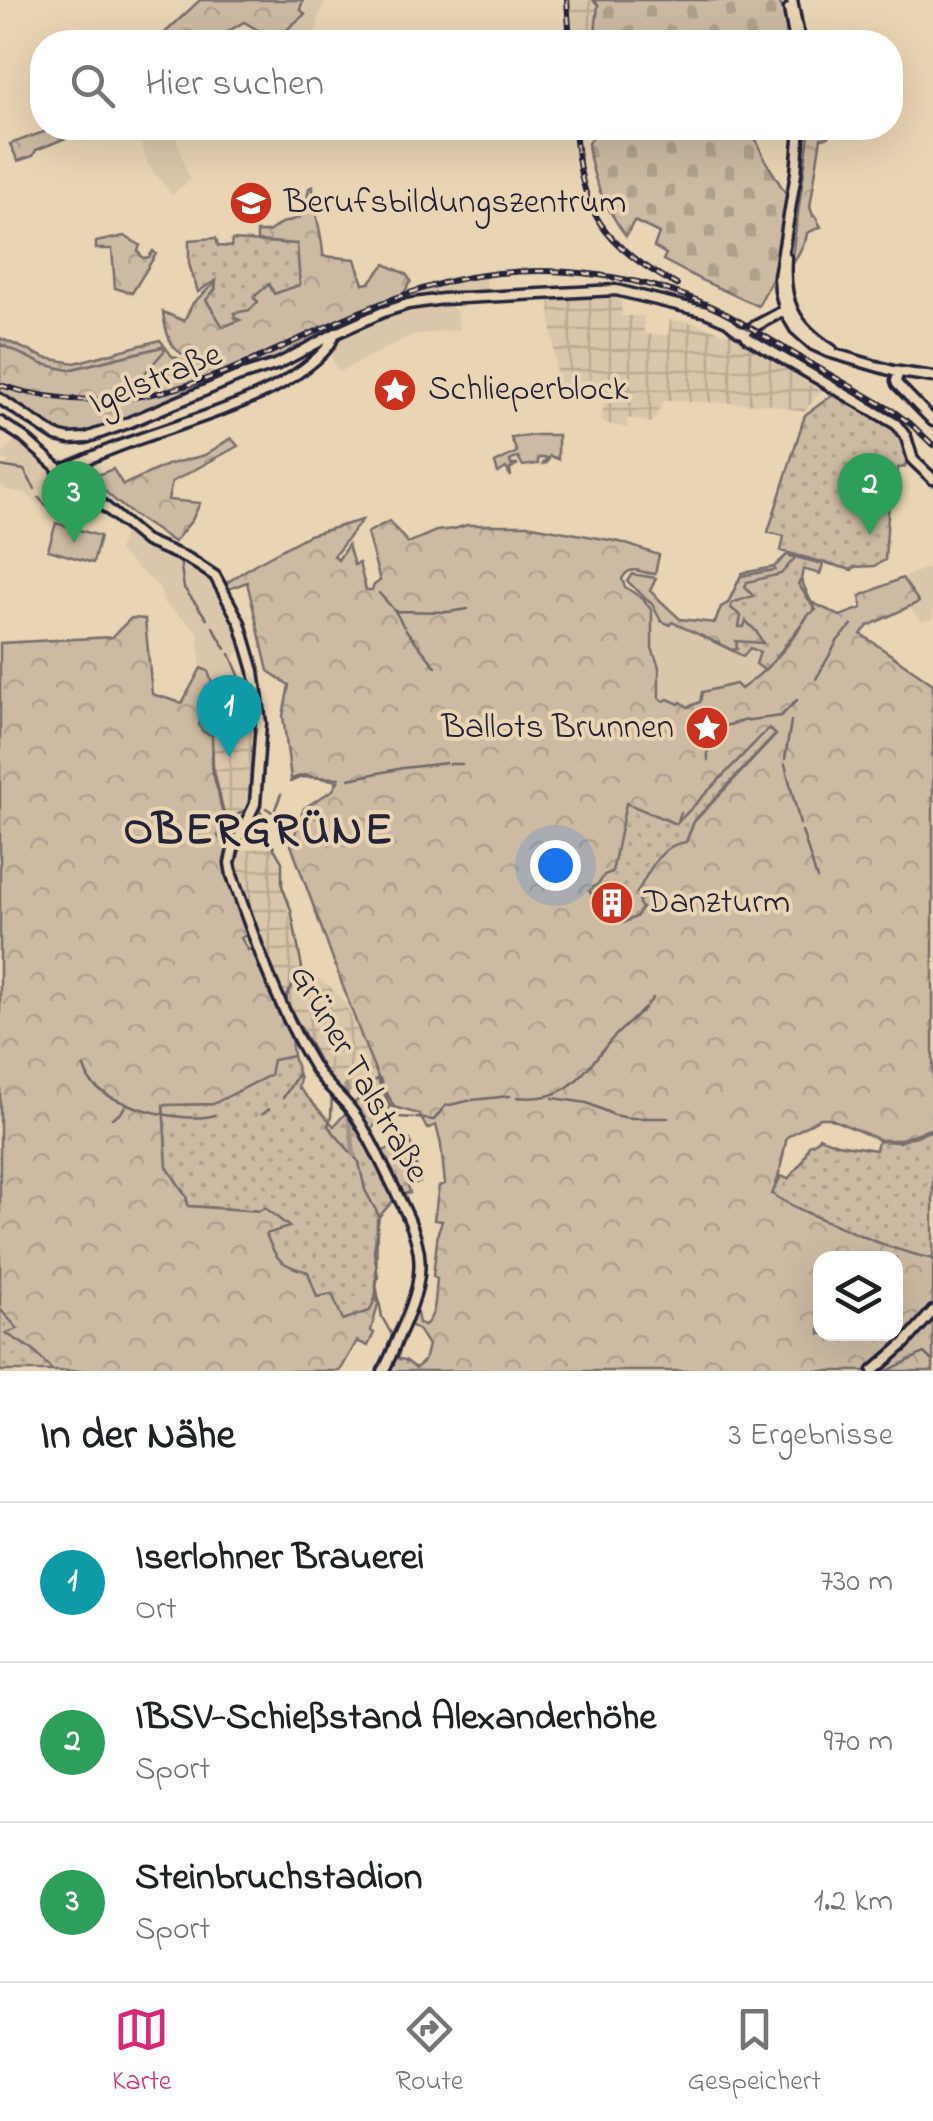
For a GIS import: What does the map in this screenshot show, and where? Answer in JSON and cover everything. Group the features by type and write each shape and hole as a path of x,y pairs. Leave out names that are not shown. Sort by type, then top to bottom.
{"main road":[{"path":"789,0 795,30"},
{"path":"762,321 778,304 801,140"},
{"path":"801,140 786,259 787,308 824,347"},
{"name":"Igelstraße","path":"0,400 56,436 78,439 278,364 314,344 408,304 443,299 616,290 696,310 743,333"},
{"path":"780,291 797,331 836,353"},
{"path":"771,314 787,308"},
{"path":"743,333 787,308"},
{"path":"762,321 783,318 820,350 896,371 931,376"},
{"path":"743,333 900,428 910,461 933,480"},
{"path":"743,333 881,415"},
{"path":"64,471 267,392 320,354 333,338"},
{"path":"314,344 320,354"},
{"path":"876,366 933,422"},
{"path":"893,382 896,371"},
{"path":"896,371 896,381 912,400"},
{"name":"Grüner Talstraße","path":"0,422 146,541 189,558 210,572 233,608 246,639 261,714 254,806 234,846 232,875 278,1002 313,1065 354,1113 403,1205 417,1242 421,1267 415,1299 383,1371"},
{"path":"873,1371 933,1311"}],"shaded area":[{"path":"303,0 326,0 317,30 286,30 305,13 300,9"},
{"path":"570,0 593,0 598,4 595,30 572,30"},
{"path":"140,140 177,140 191,179 172,195 148,164"},
{"path":"486,278 487,292 452,295 459,330 411,335 339,372 328,352 338,328 425,290"},
{"path":"620,294 622,316 644,316 644,334 668,335 670,320 726,334 730,329 821,391 804,412 768,404 664,401 652,423 627,418 627,428 601,422 601,381 593,382 594,387 557,387 549,296"},
{"path":"18,436 91,501 93,508 73,516 38,505 26,493 7,490 0,483 0,471 8,462 0,457"},
{"path":"124,533 186,560 214,579 245,645 235,657 242,704 218,703 217,689 208,671 201,668 198,631 163,602 160,588 118,551"},
{"path":"931,566 933,619 921,621 909,607 918,602 902,578"},
{"path":"652,604 657,616 743,656 750,648 760,652 757,664 766,671 740,689 735,685 703,695 694,706 663,699 661,669 652,648 654,617 647,607"},
{"path":"218,703 242,704 243,710 260,711 253,806 230,816 224,814 213,765 212,736 199,725 217,712"},
{"path":"271,845 283,871 281,884 300,968 327,984 346,1004 377,1078 346,1095 309,1052 284,1008 235,874 235,853"}],"green space":[{"path":"200,0 303,0 300,9 305,14 287,30 258,30 244,22 230,30 168,30"},
{"path":"593,0 778,0 787,30 595,30 598,5"},
{"path":"30,137 30,140 61,140 18,161 10,144"},
{"path":"756,140 788,197 777,270 758,306 663,260 666,254 654,247 659,233 634,221 626,236 600,192 588,143"},
{"path":"808,140 821,140 810,207 821,227 807,233 790,270"},
{"path":"313,186 323,256 355,259 363,284 369,283 385,264 406,274 411,281 400,299 300,349 107,428 74,437 55,432 0,396 0,344 42,364 69,370 162,347 165,350 144,374 150,383 193,365 213,367 213,361 191,358 176,349 167,334 163,312 184,321 193,303 215,283 206,300 223,327 240,320 234,313 250,310 258,302 254,297 269,284 274,294 300,285 297,244 257,241 257,232 268,232 299,218"},
{"path":"124,236 140,245 138,251 143,258 153,251 156,254 132,293 115,288 112,249 96,249 96,242"},
{"path":"216,238 218,246 231,247 232,240 298,244 300,285 274,294 270,285 254,298 258,302 246,314 222,327 206,299 215,290 216,280 198,292 189,264 189,240"},
{"path":"0,338 45,358 75,363 160,340 172,356 193,365 149,383 144,374 164,350 162,347 72,369 0,379"},
{"path":"833,392 894,425 906,457 905,467 898,468 897,490 889,500 885,560 852,570 781,551 784,536 768,532 805,415"},
{"path":"558,435 558,459 550,456 543,464 547,458 538,458 538,464 523,466 518,457 510,461 511,465 518,464 510,469 511,477 506,468 498,473 495,463 517,452 511,438"},
{"path":"231,438 238,446 172,482 168,500 200,503 174,542 120,504 92,477 113,469 123,485 167,465 205,455"},
{"path":"362,520 334,556 338,560 348,545 354,565 359,563 366,590 372,590 380,581 367,533 389,521 408,543 436,531 467,525 527,525 620,542 659,555 655,574 633,570 622,579 625,587 652,611 659,698 688,707 700,702 702,692 736,684 741,689 778,656 816,610 798,584 801,580 811,602 840,616 862,608 860,596 902,578 919,602 868,626 861,634 933,684 933,1128 898,1140 880,1140 829,1118 820,1118 787,1137 772,1194 803,1211 902,1251 813,1251 813,1341 903,1341 903,1251 933,1259 933,1371 386,1371 398,1346 399,1359 416,1368 424,1361 428,1345 411,1325 416,1309 419,1323 425,1325 435,1304 437,1279 433,1276 442,1221 434,1220 439,1186 445,1184 441,1145 436,1125 427,1129 419,1114 390,1106 291,845 304,808 333,790 338,781 304,775 291,779 283,716 289,685 268,671 247,582 229,589 225,584 309,535","holes":["769,728 776,735 694,822 686,842 669,848 656,861 637,893 642,908 636,917 623,923 607,914 589,891 612,872 626,803 676,824"]},
{"path":"56,523 100,536 93,563 48,550"},
{"path":"787,555 823,564 820,574 803,569 801,580 815,611 766,671 756,664 760,652 750,648 743,656 700,635 710,636 721,607 728,603 742,573 774,567"},
{"path":"787,555 794,559 781,574 747,582 745,587 753,596 732,603 731,608 741,616 739,627 744,627 746,621 763,643 736,641 737,649 732,650 672,622 670,625 661,621 652,604 627,581 632,574 656,578 650,591 680,619 715,623 741,576 775,570"},
{"path":"131,618 145,619 152,694 182,703 201,668 208,671 217,693 215,718 199,725 203,732 212,735 213,766 224,814 230,816 229,820 224,819 218,836 231,854 230,863 251,933 241,938 248,950 254,948 290,1029 293,1056 273,1060 270,1075 213,1104 163,1105 167,1167 188,1206 259,1211 265,1208 289,1227 266,1234 273,1250 285,1264 308,1272 317,1297 332,1294 343,1320 370,1311 376,1296 378,1304 371,1331 374,1333 368,1346 357,1341 340,1371 53,1371 33,1350 6,1333 18,1329 0,1309 0,643 112,637"},
{"path":"769,728 776,734 694,821 686,842 641,896 643,908 636,917 623,923 608,914 589,890 603,875 612,872 625,802 676,824"},
{"path":"293,1056 300,1079 298,1087 334,1126 377,1078 390,1106 369,1132 381,1152 410,1140 420,1182 408,1185 410,1193 400,1193 377,1219 376,1296 370,1311 343,1320 288,1267 274,1259 266,1233 289,1227 265,1208 259,1211 188,1206 167,1167 163,1105 213,1104 272,1060"},
{"path":"933,1130 933,1259 872,1240 772,1194 781,1176 788,1179 809,1145 819,1137 876,1150 878,1141 899,1142"},
{"path":"0,1309 19,1329 7,1334 33,1350 53,1371 0,1371"}],"waterway":[{"path":"0,466 24,470 35,489"},
{"path":"39,498 66,516 78,517 91,510 106,514 140,541"},
{"path":"180,560 184,588 207,619"},
{"path":"379,593 395,611 468,609"},
{"path":"395,611 404,627"},
{"path":"816,679 838,640 852,625"},
{"path":"213,627 226,649"},
{"path":"406,630 436,667"},
{"path":"229,714 244,687 230,654"},
{"path":"707,728 781,716 797,700"},
{"path":"785,759 791,721"},
{"path":"707,741 708,760"},
{"path":"213,751 212,770 224,816 233,817 249,808"},
{"path":"349,779 446,763"},
{"path":"450,764 462,764"},
{"path":"785,764 800,824"},
{"path":"290,782 301,777 339,778"},
{"path":"275,809 281,794"},
{"path":"257,807 267,821 271,843 282,862 282,886 291,910 302,968 286,1001 332,1084"},
{"path":"266,808 272,812"},
{"path":"678,820 681,813"},
{"path":"802,831 817,879"},
{"path":"647,1005 653,998"},
{"path":"517,1097 549,1096 572,1084 645,1008"},
{"path":"84,1067 94,1086 121,1102 170,1115 214,1115"},
{"path":"283,1098 298,1074"},
{"path":"380,1079 399,1117 413,1118"},
{"path":"346,1086 347,1100"},
{"path":"332,1092 328,1126 359,1162 365,1190 379,1216 374,1251 376,1285 382,1317 393,1337"},
{"path":"416,1118 434,1120 445,1106 510,1096"},
{"path":"553,1098 587,1103 629,1118 668,1118"},
{"path":"112,1118 125,1106"},
{"path":"262,1114 269,1109"},
{"path":"348,1110 354,1155"},
{"path":"389,1371 398,1349"},
{"path":"887,1371 924,1353 933,1362"}],"railway":[{"path":"567,0 569,30"},
{"path":"576,140 583,183 600,223 630,255 677,285"},
{"path":"0,385 61,398 117,399 170,390 220,374 425,288 489,274 576,273 654,286 717,309 893,411 933,445"}],"place":[{"name":"Berufsbildungszentrum","path":"251,203"},
{"name":"Schlieperblock","path":"395,390"},
{"name":"IBSV-Schießstand Alexanderhöhe","path":"870,535"},
{"name":"Steinbruchstadion","path":"74,543"},
{"name":"Ballots Brunnen","path":"707,728"},
{"name":"Iserlohner Brauerei","path":"229,757"},
{"name":"Danzturm","path":"612,903"}],"district":[{"name":"OBERGRÜNE","path":"259,832"}]}
